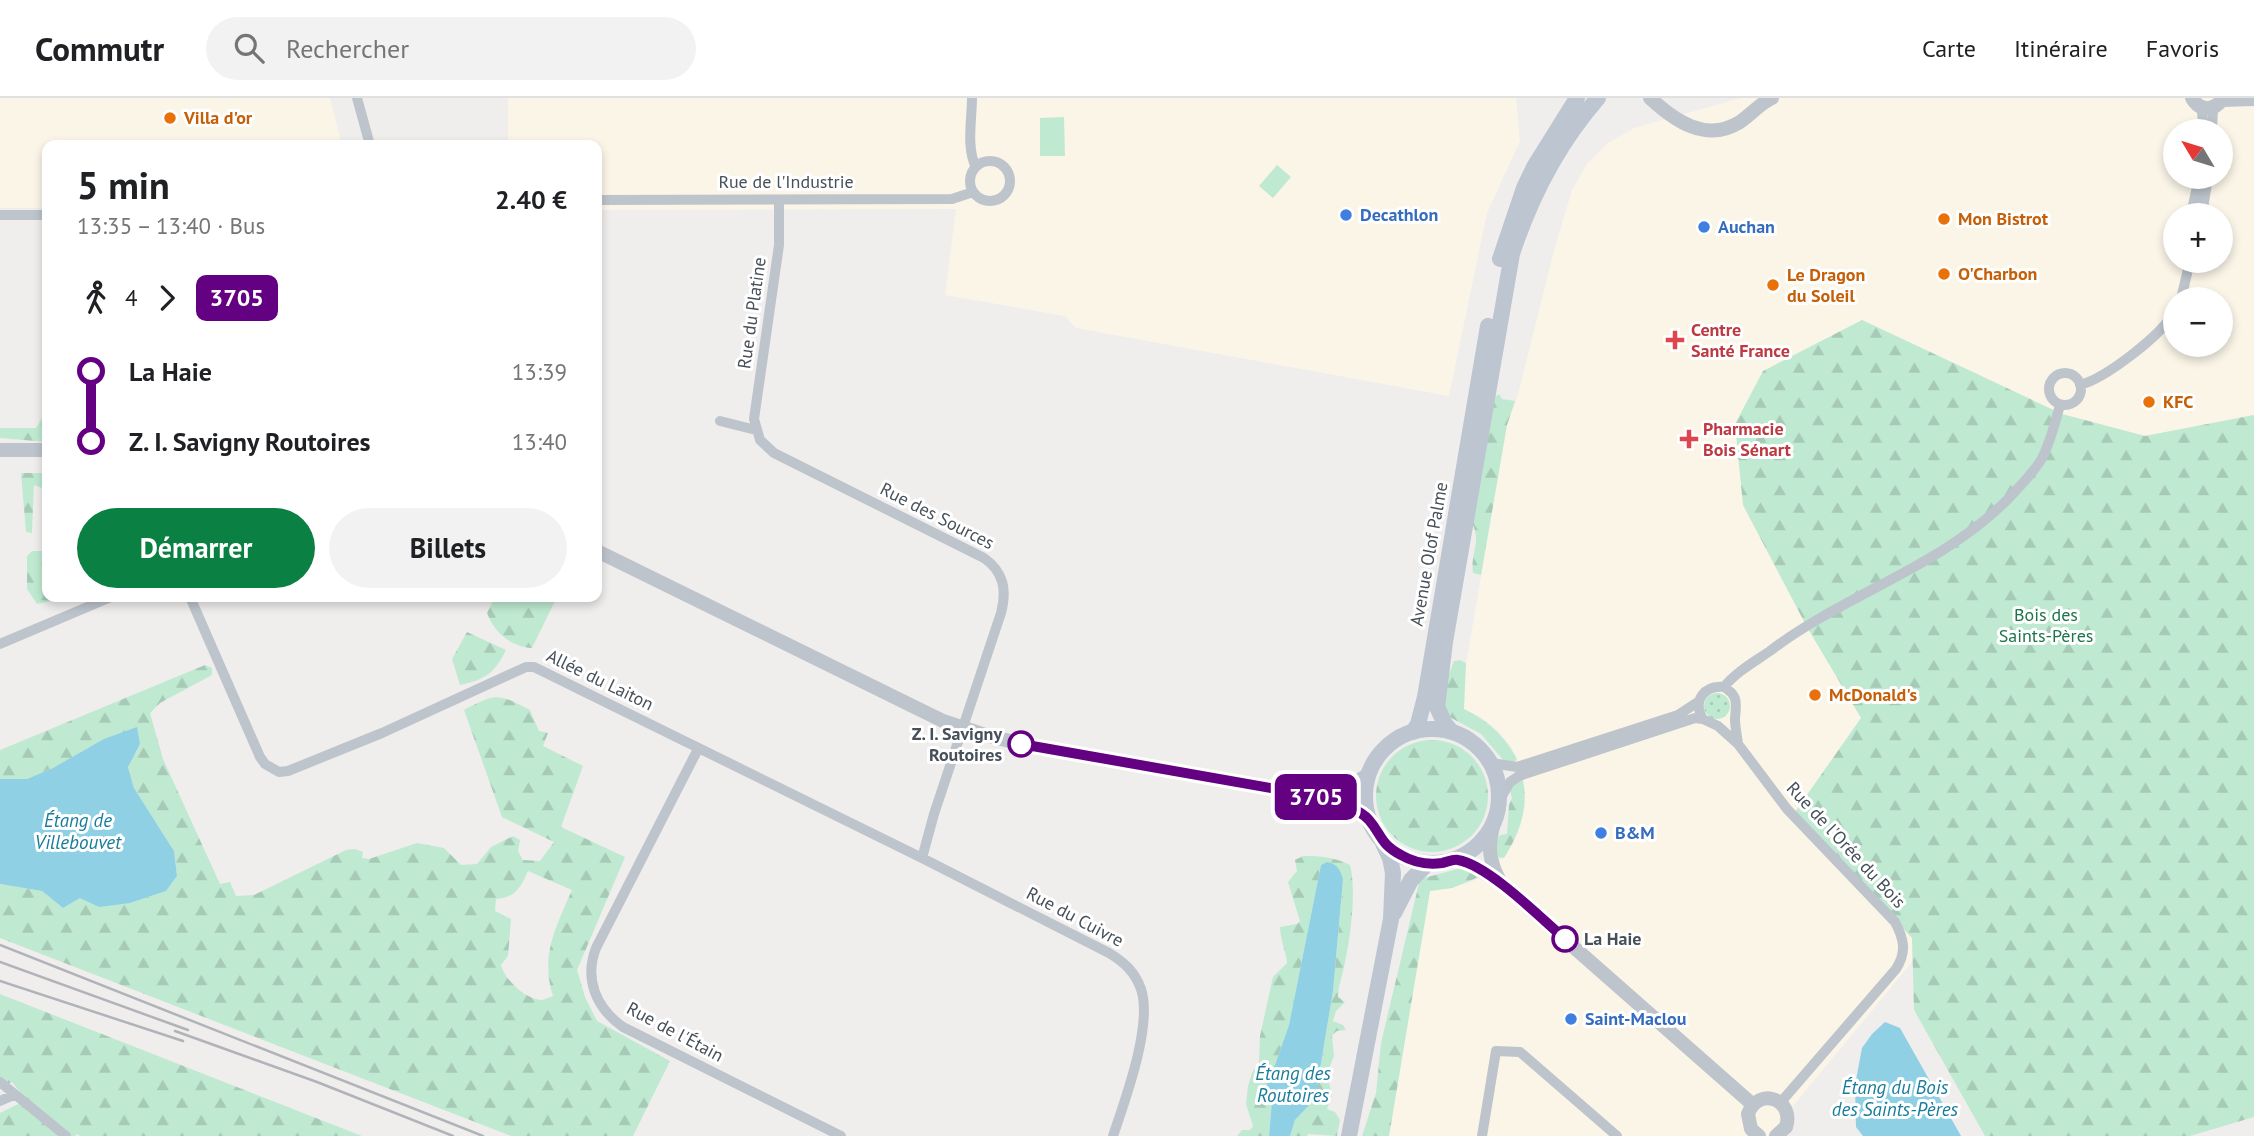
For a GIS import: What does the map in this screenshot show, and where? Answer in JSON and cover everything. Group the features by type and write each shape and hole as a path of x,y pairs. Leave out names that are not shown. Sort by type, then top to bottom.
{"main road":[{"path":"1484,382 1500,261 1514,212 1534,167 1577,98"},
{"path":"1484,382 1520,230 1542,178 1598,98"},
{"name":"Avenue Olof Palme","path":"1413,732 1425,697 1484,382"},
{"name":"Avenue Olof Palme","path":"1452,732 1439,714 1437,700 1484,382"},
{"path":"1349,1136 1391,919 1393,873 1390,858 1370,820 1365,797 1369,774 1386,748 1399,738 1413,732 1433,729 1452,732 1471,741 1491,763 1499,788 1499,801 1494,823 1479,845 1456,859 1428,863 1403,857 1382,841"},
{"path":"1391,919 1411,880 1428,863"}],"street":[{"path":"357,98 369,140"},
{"path":"972,98 972,148 976,167"},
{"path":"1650,98 1663,103 1676,121 1706,130 1716,130 1740,122 1772,98"},
{"path":"2210,102 2254,99"},
{"path":"993,162 1001,164 1010,179 1005,195 997,200 979,198 970,183 976,167 993,162"},
{"name":"Rue de l'Industrie","path":"602,200 951,199 973,192"},
{"name":"Rue du Platine","path":"756,430 754,419 779,245 779,201"},
{"path":"0,215 42,215"},
{"path":"2080,385 2111,370 2163,329"},
{"path":"2068,373 2078,380 2081,391 2076,401 2065,406 2060,405 2049,393 2048,386 2056,376 2068,373"},
{"path":"1491,763 1517,766 1678,715 1698,702 1704,691 1724,687 1792,635 1933,558 1986,520 2016,491 2040,460 2050,440 2060,405"},
{"path":"720,421 756,430"},
{"name":"Rue des Sources","path":"756,430 761,440 774,453 984,558 999,572 1003,582 1004,599 922,858"},
{"path":"0,450 42,450"},
{"path":"602,553 910,707 963,728 1026,745 1310,795 1360,813 1370,820"},
{"path":"0,644 99,602"},
{"name":"Allée du Laiton","path":"192,602 260,757 279,772 288,771 382,733 526,667 534,667 922,858"},
{"path":"1724,687 1735,696 1737,702 1735,715 1738,744"},
{"path":"1698,702 1703,719"},
{"path":"1499,801 1510,782 1520,776 1695,718 1718,726 1728,723 1735,715"},
{"name":"Rue de l'Orée du Bois","path":"1718,726 1738,744 1779,800 1895,922 1904,942 1904,953 1896,969 1781,1102"},
{"name":"Rue de l'Étain","path":"698,749 596,948 590,972 593,990 605,1013 623,1027 841,1136"},
{"path":"1310,795 1344,790 1369,774"},
{"path":"1494,823 1489,838 1489,858 1502,884"},
{"name":"Rue du Cuivre","path":"922,858 1109,953 1125,964 1135,976 1143,999 1144,1013 1137,1053 1113,1136"},
{"path":"1456,859 1502,884 1752,1104"},
{"path":"1482,1136 1496,1051 1520,1052 1617,1136"},
{"path":"0,1082 66,1136"},
{"path":"0,1101 14,1095"},
{"path":"1755,1135 1747,1119 1752,1104 1766,1097 1781,1102 1788,1116 1782,1134"}],"shaded area":[{"path":"0,98 330,98 341,140 42,140 42,208 0,208"},
{"path":"508,98 1516,98 1520,141 1487,213 1449,396 1076,328 1065,316 945,295 956,209 602,210 602,140 508,140"},
{"path":"1741,98 2254,98 2254,415 2145,436 2062,414 1862,320 1743,505 1807,627 1861,718 1795,812 1912,938 1912,962 1768,1136 1389,1136 1430,891 1473,881 1498,864 1513,844 1520,828 1525,805 1524,783 1518,761 1510,745 1498,731 1482,718 1464,709 1464,676 1507,425 1518,395 1555,247 1572,190 1587,164 1608,143 1634,128"}],"green space":[{"path":"1064,117 1065,156 1040,156 1040,118"},
{"path":"1277,165 1291,177 1273,198 1259,186"},
{"name":"Bois des Saints-Pères","path":"1862,320 2062,414 2145,436 2254,415 2254,1117 2190,1136 1985,1136 1914,1010 1912,938 1795,812 1861,718 1807,627 1743,505 1735,424 1763,371"},
{"path":"1499,394 1502,399 1515,401 1507,425 1481,575 1473,573 1476,536 1472,523 1495,397"},
{"path":"42,418 42,442 0,438 0,428 36,428"},
{"path":"21,473 42,473 42,488 34,485 32,533 26,532"},
{"path":"32,551 42,551 42,602 46,602 37,604 27,589 27,556"},
{"path":"492,602 555,602 532,648 517,645 504,637 487,613"},
{"path":"467,632 506,650 488,674 460,685 452,659"},
{"path":"1454,661 1466,663 1464,709 1501,736 1517,759 1514,762 1504,761 1481,734 1444,714 1445,685"},
{"path":"205,665 212,668 212,675 160,703 150,713 163,759 220,884 230,882 236,896 254,895 346,850 363,852 362,858 369,859 417,843 444,848 461,865 477,864 491,847 513,836 520,840 518,851 523,860 540,861 554,842 502,817 464,710 483,700 497,697 530,710 539,731 548,733 543,746 583,766 561,827 625,857 577,970 585,997 597,1021 670,1061 633,1136 511,1136 0,938 0,884 42,891 63,908 80,898 130,903 166,891 177,876 174,851 134,788 128,766 140,744 53,768 27,779 0,779 0,750","holes":["528,871 572,890 549,955 549,981 553,996 536,999 517,988 503,971 501,965 508,956 511,919 495,911 496,899 516,891"]},
{"path":"1717,693 1726,697 1730,706 1726,715 1717,719 1708,715 1704,706 1708,697"},
{"path":"1432,740 1453,744 1471,757 1484,775 1488,796 1484,817 1471,835 1453,848 1432,852 1411,848 1393,835 1380,817 1376,796 1380,775 1393,757 1411,744"},
{"path":"1522,777 1525,799 1522,819 1504,858 1496,857 1496,841 1500,835 1507,834 1512,798 1508,784"},
{"path":"1303,856 1344,862 1350,865 1352,878 1351,926 1338,997 1345,1002 1336,1011 1333,1021 1343,1025 1346,1030 1332,1035 1334,1056 1327,1074 1332,1095 1327,1109 1335,1112 1340,1120 1337,1136 1290,1136 1295,1120 1315,1098 1333,991 1343,879 1321,865 1289,1025 1275,1065 1268,1076 1266,1088 1272,1101 1269,1136 1237,1136 1242,1130 1250,1130 1253,1126 1246,1104 1248,1086 1259,1062 1260,1036 1273,977 1287,963 1280,927 1300,921 1288,882 1297,871 1295,860"},
{"path":"1469,866 1479,877 1452,888 1430,891 1389,1136 1362,1136 1376,1093 1381,1043 1420,879"},
{"path":"0,994 362,1136 0,1136 0,1113 26,1100 12,1082 0,1089"}],"water":[{"name":"Étang de Villebouvet","path":"137,727 140,744 128,767 134,788 174,851 177,876 166,891 130,903 99,907 80,898 63,908 42,891 0,884 0,779 27,779 53,768 104,739"},
{"name":"Étang des Routoires","path":"1327,862 1338,868 1343,879 1333,991 1315,1099 1295,1120 1290,1136 1269,1136 1272,1101 1266,1088 1268,1076 1275,1065 1289,1025 1321,865"},
{"name":"Étang du Bois des Saints-Pères","path":"1885,1022 1900,1028 1961,1136 1863,1136 1856,1127 1855,1085 1862,1048"}],"railway":[{"path":"0,945 483,1136"},
{"path":"0,962 188,1030"},
{"path":"0,981 183,1041"},
{"path":"175,1031 317,1082 453,1136"}],"bus line":[{"name":"3705","path":"1021,744 1310,795 1345,807 1370,820 1382,841 1403,857 1428,863 1443,863 1456,859 1471,865 1502,884 1565,939"}],"place":[{"name":"Villa d'or","path":"170,118"},
{"name":"Decathlon","path":"1346,215"},
{"name":"Mon Bistrot","path":"1944,219"},
{"name":"Auchan","path":"1704,227"},
{"name":"O'Charbon","path":"1944,274"},
{"name":"Le Dragon du Soleil","path":"1773,285"},
{"name":"Centre Santé France","path":"1675,340"},
{"name":"KFC","path":"2149,402"},
{"name":"Pharmacie Bois Sénart","path":"1689,439"},
{"name":"McDonald's","path":"1815,695"},
{"name":"Z. I. Savigny Routoires","path":"1021,744"},
{"name":"B&M","path":"1601,833"},
{"name":"La Haie","path":"1565,939"},
{"name":"Saint-Maclou","path":"1571,1019"}]}
